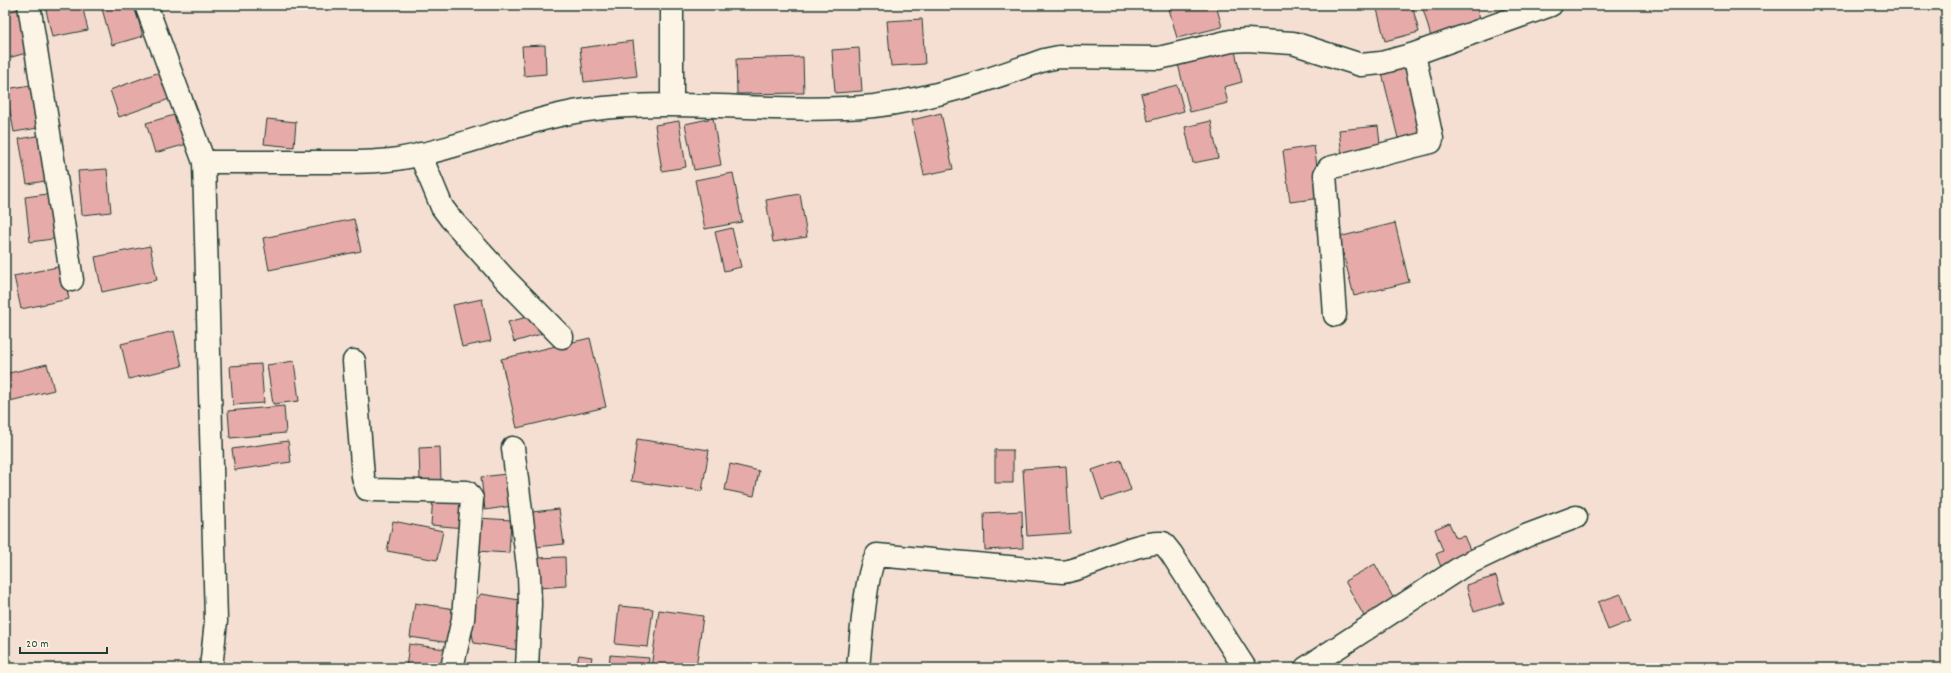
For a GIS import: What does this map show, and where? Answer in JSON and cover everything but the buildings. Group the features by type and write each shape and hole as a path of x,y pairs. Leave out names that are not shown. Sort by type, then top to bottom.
{"street":[{"path":"29,5 72,280"},
{"path":"146,5 204,162 216,621 211,668"},
{"path":"672,5 672,105"},
{"path":"204,162 364,162 395,159 420,154 546,117 589,110 672,105 792,109 872,106 906,102 944,92 1044,60 1059,57 1159,58 1231,41 1247,40 1293,43 1362,65 1381,63 1414,54 1551,5"},
{"path":"1335,315 1325,174 1329,168 1431,142 1432,139 1414,54"},
{"path":"420,154 442,207 451,219 505,279 562,337"},
{"path":"354,362 363,477 367,488 373,490 466,492 472,499 463,619 452,668"},
{"path":"513,448 529,574 530,604 527,668"},
{"path":"1306,668 1328,656 1463,566 1528,535 1576,518"},
{"path":"858,668 864,609 873,563 877,555 1063,572 1080,569 1142,545 1154,542 1163,543 1172,553 1245,668"}]}
